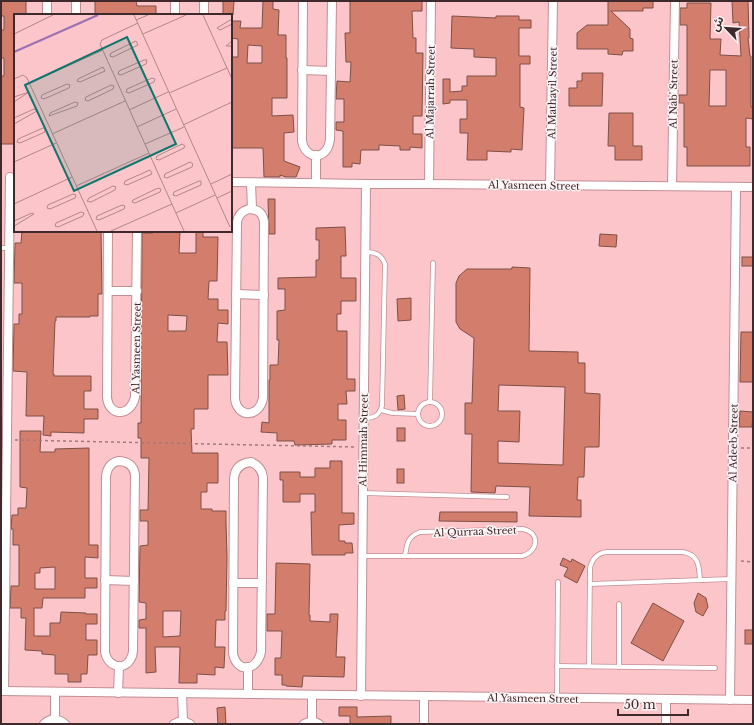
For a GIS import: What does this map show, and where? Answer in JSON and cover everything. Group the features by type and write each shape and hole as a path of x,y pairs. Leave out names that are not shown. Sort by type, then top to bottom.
{"street":[{"path":"47,1 47,14"},
{"path":"76,1 76,14"},
{"path":"175,1 175,14"},
{"path":"204,1 204,14"},
{"path":"303,1 302,141 304,150 311,155 320,155 326,151 330,140 332,1"},
{"name":"Al Majarrah Street","path":"429,184 431,1"},
{"name":"Al Mathayil Street","path":"550,185 553,1"},
{"name":"Al Nab' Street","path":"672,186 675,1"},
{"path":"302,70 331,70"},
{"path":"316,155 316,183"},
{"path":"1,176 13,177 5,248 7,440 2,691"},
{"name":"Al Yasmeen Street","path":"232,182 753,187"},
{"path":"251,182 252,209"},
{"name":"Al Himmah Street","path":"361,696 366,184"},
{"name":"Al Adeeb Street","path":"730,700 736,187"},
{"path":"252,209 260,212 264,218 263,398 259,409 245,413 238,408 235,399 238,219 239,215 245,210 252,209"},
{"name":"Al Yasmeen Street","path":"108,232 107,398 110,406 121,412 131,407 135,397 138,232"},
{"name":"Al Yasmeen Street","path":"108,291 137,291"},
{"path":"236,294 264,294"},
{"path":"114,462 127,462 133,467 135,475 134,581 133,651 129,661 123,665 114,665 106,656 105,580 107,472 111,464 114,462"},
{"path":"250,462 261,469 263,477 262,583 261,652 259,660 254,666 248,668 242,667 238,665 233,658 234,473 239,466 250,462"},
{"path":"105,580 134,581"},
{"path":"233,582 262,583"},
{"path":"118,692 119,666"},
{"path":"248,668 248,694"},
{"name":"Al Yasmeen Street","path":"2,691 753,700"},
{"path":"55,692 55,719"},
{"path":"174,724 180,722 186,723 182,693"},
{"path":"312,695 312,723"},
{"path":"424,697 424,724"},
{"path":"666,700 666,724"},
{"path":"44,724 48,720 55,719 60,720 65,724"}],"lane":[{"path":"364,418 374,417 379,413 383,402 385,264 381,256 378,254 365,252"},
{"path":"430,402 433,263"},
{"path":"430,402 434,403 440,408 442,416 438,423 431,426 424,424 419,418 418,414 418,411 423,404 430,402"},
{"path":"381,410 392,413 418,414"},
{"path":"363,493 507,497"},
{"name":"Al Qurraa Street","path":"362,556 405,556 522,556 531,552 534,549 536,542 535,538 530,532 523,529 420,532 412,536 407,543 405,556"},
{"path":"589,666 590,568 591,563 596,556 607,552 683,552 694,557 698,564 700,580"},
{"path":"590,584 732,579"},
{"path":"557,698 558,582"},
{"path":"619,604 619,667"},
{"path":"557,666 715,668"}],"path":[{"path":"7,440 363,447"},
{"path":"733,448 753,448"},
{"path":"732,561 753,562"}],"building":[{"path":"1,1 26,1 26,14 14,14 14,144 1,144 1,76 4,76 4,58 1,58 1,30 4,30 4,16 1,16"},
{"path":"95,1 136,1 137,6 156,6 156,14 95,14"},
{"path":"223,1 234,1 233,15 223,14"},
{"path":"263,1 273,1 273,9 279,10 278,35 286,35 287,98 272,98 272,116 293,115 294,132 284,133 284,161 300,167 296,177 286,177 280,175 280,177 264,177 263,148 232,148 232,57 238,57 238,39 232,38 232,21 241,21 240,28 262,28","holes":["248,45 262,46 262,63 247,63"]},
{"path":"350,1 422,1 422,11 412,11 413,38 416,38 416,53 423,53 422,116 413,116 413,134 422,134 422,148 410,147 410,150 400,150 400,146 379,145 379,150 361,150 360,164 352,163 352,167 343,167 343,131 336,130 336,122 344,122 344,99 336,99 337,81 350,82 351,62 346,62 345,33 350,33"},
{"path":"608,1 653,1 653,8 643,8 643,11 611,11 630,29 630,38 633,39 633,51 623,51 622,55 608,54 608,49 577,49 577,33 587,25 608,25"},
{"path":"732,1 748,1 748,38 751,56 751,107 753,107 753,119 746,118 746,147 750,147 750,166 687,166 687,147 684,147 684,103 679,103 679,95 687,95 687,25 680,25 680,8 687,8 687,3 711,3 710,39 721,39 720,55 741,56 739,22 733,23","holes":["710,70 726,70 726,106 709,106"]},
{"path":"452,16 496,18 496,16 519,16 519,20 531,20 531,28 519,28 519,56 530,56 530,64 520,64 520,107 524,108 522,150 511,149 511,152 487,151 487,160 467,160 468,133 460,133 460,119 467,119 467,100 450,100 450,103 443,104 443,79 450,79 450,92 462,91 462,86 467,86 467,76 496,76 496,58 474,57 474,49 451,48"},
{"path":"582,73 603,73 602,106 569,106 569,88 577,88 577,81 582,81"},
{"path":"609,113 633,113 633,146 642,146 642,160 615,160 615,146 608,146"},
{"path":"268,199 275,199 275,234 269,234"},
{"path":"345,227 346,256 341,256 341,278 356,278 356,301 341,301 341,314 337,314 337,331 347,331 347,379 355,379 355,391 346,391 347,404 338,404 338,420 346,420 346,440 332,440 332,444 295,445 294,441 277,441 277,433 261,432 262,422 269,423 270,365 278,365 279,340 277,340 277,311 285,310 285,289 278,289 278,278 316,277 316,260 319,260 319,240 316,240 316,228"},
{"path":"22,232 101,232 102,294 98,294 98,316 56,317 55,321 54,376 91,376 91,391 84,391 84,409 98,409 98,419 84,419 84,433 51,432 51,436 43,435 44,416 26,416 27,372 13,371 14,324 19,324 19,314 22,314 22,283 14,283 15,243 21,243"},
{"path":"180,232 179,253 196,253 196,232 203,232 203,237 218,237 217,281 209,281 208,299 218,299 218,310 228,310 228,324 218,323 217,342 227,342 228,375 208,375 208,409 194,409 194,429 191,429 192,453 218,453 218,483 207,483 207,492 201,492 201,509 226,511 226,611 225,620 216,620 215,647 225,647 224,668 215,667 215,675 197,674 197,683 179,683 180,647 155,647 156,672 146,673 146,628 139,628 139,620 146,619 146,603 139,602 140,546 148,545 148,521 140,521 140,510 148,510 149,458 141,458 141,438 138,438 138,423 141,423 142,233","holes":["168,315 187,316 186,331 168,331","163,611 181,611 180,636 163,637"]},
{"path":"600,234 617,235 616,247 599,246"},
{"path":"742,257 753,257 753,266 742,266"},
{"path":"512,267 530,268 529,351 578,352 578,363 585,363 585,393 600,394 599,447 585,447 584,477 578,477 577,500 581,500 581,517 529,516 530,487 496,486 495,493 471,492 472,434 465,434 465,403 472,403 474,338 460,329 456,322 456,283 459,276 467,269 512,269","holes":["499,385 565,387 563,465 498,463 498,441 519,442 520,411 498,411"]},
{"path":"411,298 411,320 398,321 397,299"},
{"path":"741,332 753,332 753,382 740,382"},
{"path":"404,395 405,409 398,410 397,396"},
{"path":"740,411 753,412 752,427 739,427"},
{"path":"397,428 405,428 405,441 397,441"},
{"path":"20,431 41,431 40,452 55,452 55,449 89,448 89,545 98,545 98,558 85,557 85,578 97,578 97,588 85,588 85,598 43,598 42,608 34,608 34,636 50,636 50,623 60,623 61,612 97,614 97,624 86,624 86,640 97,640 97,655 88,655 87,674 81,674 81,682 68,682 68,674 55,674 55,655 42,654 42,651 25,650 26,618 21,618 21,608 10,608 11,586 19,586 19,545 13,545 13,529 11,529 12,515 18,515 18,508 26,508 27,488 20,487","holes":["55,567 55,589 35,589 35,573 40,573 40,568"]},
{"path":"330,461 342,461 342,513 354,513 354,524 339,525 339,541 352,543 353,553 345,553 345,555 312,555 311,512 315,512 315,494 300,494 300,502 283,502 283,480 280,480 280,472 300,472 300,477 315,477 315,468 330,468"},
{"path":"397,469 404,469 404,483 397,483"},
{"path":"440,512 517,512 517,522 439,521"},
{"path":"563,558 571,562 572,559 585,566 577,583 564,576 568,568 560,565"},
{"path":"276,563 310,564 310,621 330,622 330,614 338,614 336,657 345,657 344,677 303,676 302,687 282,685 282,675 275,675 275,658 281,658 282,631 267,631 267,614 275,614"},
{"path":"698,593 706,598 708,607 703,616 696,612 694,603"},
{"path":"653,603 684,621 663,661 631,643"},
{"path":"745,630 753,630 753,644 745,644"},
{"path":"225,707 226,724 218,724 217,708"},
{"path":"339,707 357,707 357,717 391,716 391,724 350,724 350,716 339,716"}]}
